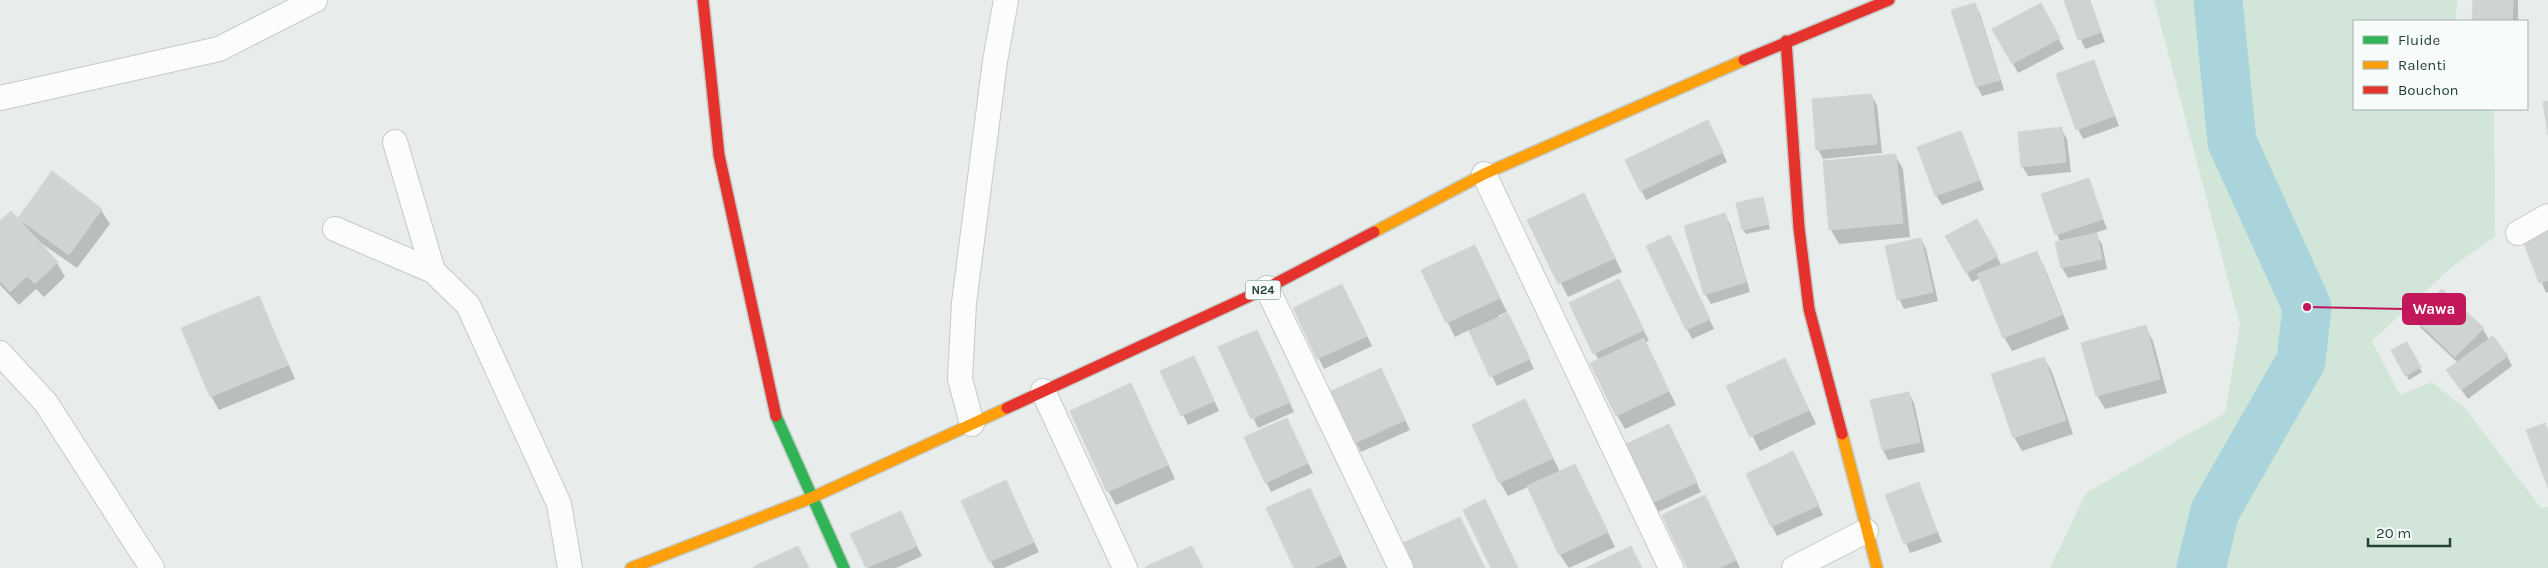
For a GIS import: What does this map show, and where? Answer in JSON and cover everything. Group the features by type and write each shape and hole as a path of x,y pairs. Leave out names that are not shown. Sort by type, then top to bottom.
{"main road":[{"path":"703,0 719,155 773,405 811,498 844,568"},
{"name":"N24","path":"631,568 811,498 1267,288 1484,174 1786,40 1889,0"},
{"path":"1786,40 1799,228 1809,309 1877,568"}],"street":[{"path":"0,98 219,49 315,0"},
{"path":"972,424 960,379 964,303 995,60 1006,0"},
{"path":"395,142 433,271"},
{"path":"1484,174 1671,568"},
{"path":"2518,233 2548,216"},
{"path":"335,229 433,271 468,305 558,504 570,568"},
{"path":"1267,288 1401,568"},
{"path":"0,353 46,403 152,568"},
{"path":"1043,391 1125,568"},
{"path":"1794,568 1866,531"}],"green space":[{"path":"2154,0 2458,0 2455,20 2353,20 2353,110 2494,110 2495,237 2454,265 2372,341 2400,395 2432,382 2465,408 2541,508 2548,507 2548,568 2050,568 2086,493 2225,413 2240,325"}],"building":[{"path":"2064,0 2089,0 2101,32 2078,40"},
{"path":"2473,0 2513,0 2512,20 2472,20"},
{"path":"1975,3 2000,80 1976,87 1951,10"},
{"path":"2041,3 2060,38 2012,64 1992,29"},
{"path":"2094,60 2114,116 2076,130 2056,74"},
{"path":"1872,94 1877,144 1816,150 1812,99"},
{"path":"2548,101 2548,135 2543,102"},
{"path":"1708,120 1723,152 1640,191 1625,160"},
{"path":"2062,127 2066,162 2021,167 2018,132"},
{"path":"1961,131 1980,180 1935,196 1917,147"},
{"path":"1896,154 1903,223 1829,230 1823,161"},
{"path":"52,171 102,209 69,255 18,218"},
{"path":"2089,178 2103,219 2055,235 2041,194"},
{"path":"1584,193 1615,258 1558,284 1527,220"},
{"path":"1763,197 1769,224 1742,230 1736,203"},
{"path":"11,211 58,262 35,284 27,276 10,292 0,281 0,221"},
{"path":"1725,213 1746,282 1704,295 1684,226"},
{"path":"1977,219 1998,256 1966,273 1945,236"},
{"path":"2548,228 2548,280 2539,283 2522,238"},
{"path":"2097,233 2102,259 2061,268 2055,242"},
{"path":"1670,235 1710,319 1686,330 1646,246"},
{"path":"1921,238 1933,292 1897,300 1885,246"},
{"path":"1475,245 1500,298 1446,323 1421,270"},
{"path":"2037,251 2062,315 2003,338 1977,274"},
{"path":"1619,279 1644,330 1593,354 1569,303"},
{"path":"1342,284 1367,336 1317,359 1293,308"},
{"path":"2442,289 2484,328 2455,357 2414,318"},
{"path":"259,296 288,365 210,397 181,328"},
{"path":"1508,313 1530,359 1490,377 1469,331"},
{"path":"2146,325 2160,379 2096,396 2081,343"},
{"path":"1257,330 1290,402 1251,419 1218,347"},
{"path":"2493,336 2508,356 2461,390 2446,370"},
{"path":"1644,338 1669,391 1616,416 1590,363"},
{"path":"2407,342 2421,367 2405,376 2391,350"},
{"path":"1194,356 1214,401 1181,416 1160,371"},
{"path":"2044,357 2066,420 2013,438 1991,374"},
{"path":"1785,358 1809,410 1750,437 1726,386"},
{"path":"1381,368 1405,420 1355,443 1330,392"},
{"path":"1131,383 1168,465 1107,492 1070,411"},
{"path":"1909,392 1920,442 1882,450 1870,400"},
{"path":"1525,399 1553,458 1499,483 1472,425"},
{"path":"1287,418 1308,463 1265,483 1244,437"},
{"path":"2545,423 2548,431 2548,488 2526,430"},
{"path":"1669,424 1697,482 1650,504 1622,446"},
{"path":"1793,451 1819,505 1771,527 1746,474"},
{"path":"1575,464 1608,532 1559,555 1527,486"},
{"path":"1006,480 1034,542 989,562 961,501"},
{"path":"1919,482 1937,532 1904,544 1885,495"},
{"path":"1310,488 1341,555 1313,568 1294,568 1266,508"},
{"path":"1705,495 1736,560 1719,568 1687,568 1662,515"},
{"path":"1485,499 1518,568 1491,568 1463,510"},
{"path":"901,511 917,546 866,568 850,534"},
{"path":"1460,517 1485,568 1413,568 1401,544"},
{"path":"798,546 809,568 753,567"},
{"path":"1192,546 1203,568 1145,567"},
{"path":"1631,546 1642,568 1586,568"}],"waterway":[{"path":"2201,568 2215,511 2301,361 2307,307 2232,142 2218,0"}],"traffic: fast":[{"path":"776,416 844,568"}],"traffic: slow":[{"path":"1374,232 1484,174 1744,60"},
{"path":"631,568 811,498 1007,408"},
{"path":"1842,434 1877,568"}],"traffic: jam":[{"path":"703,0 719,155 776,416"},
{"path":"1744,60 1889,0"},
{"path":"1786,41 1799,228 1809,309 1842,434"},
{"path":"1007,408 1267,288 1374,232"}],"place":[{"name":"Wawa","path":"2307,307"}]}
